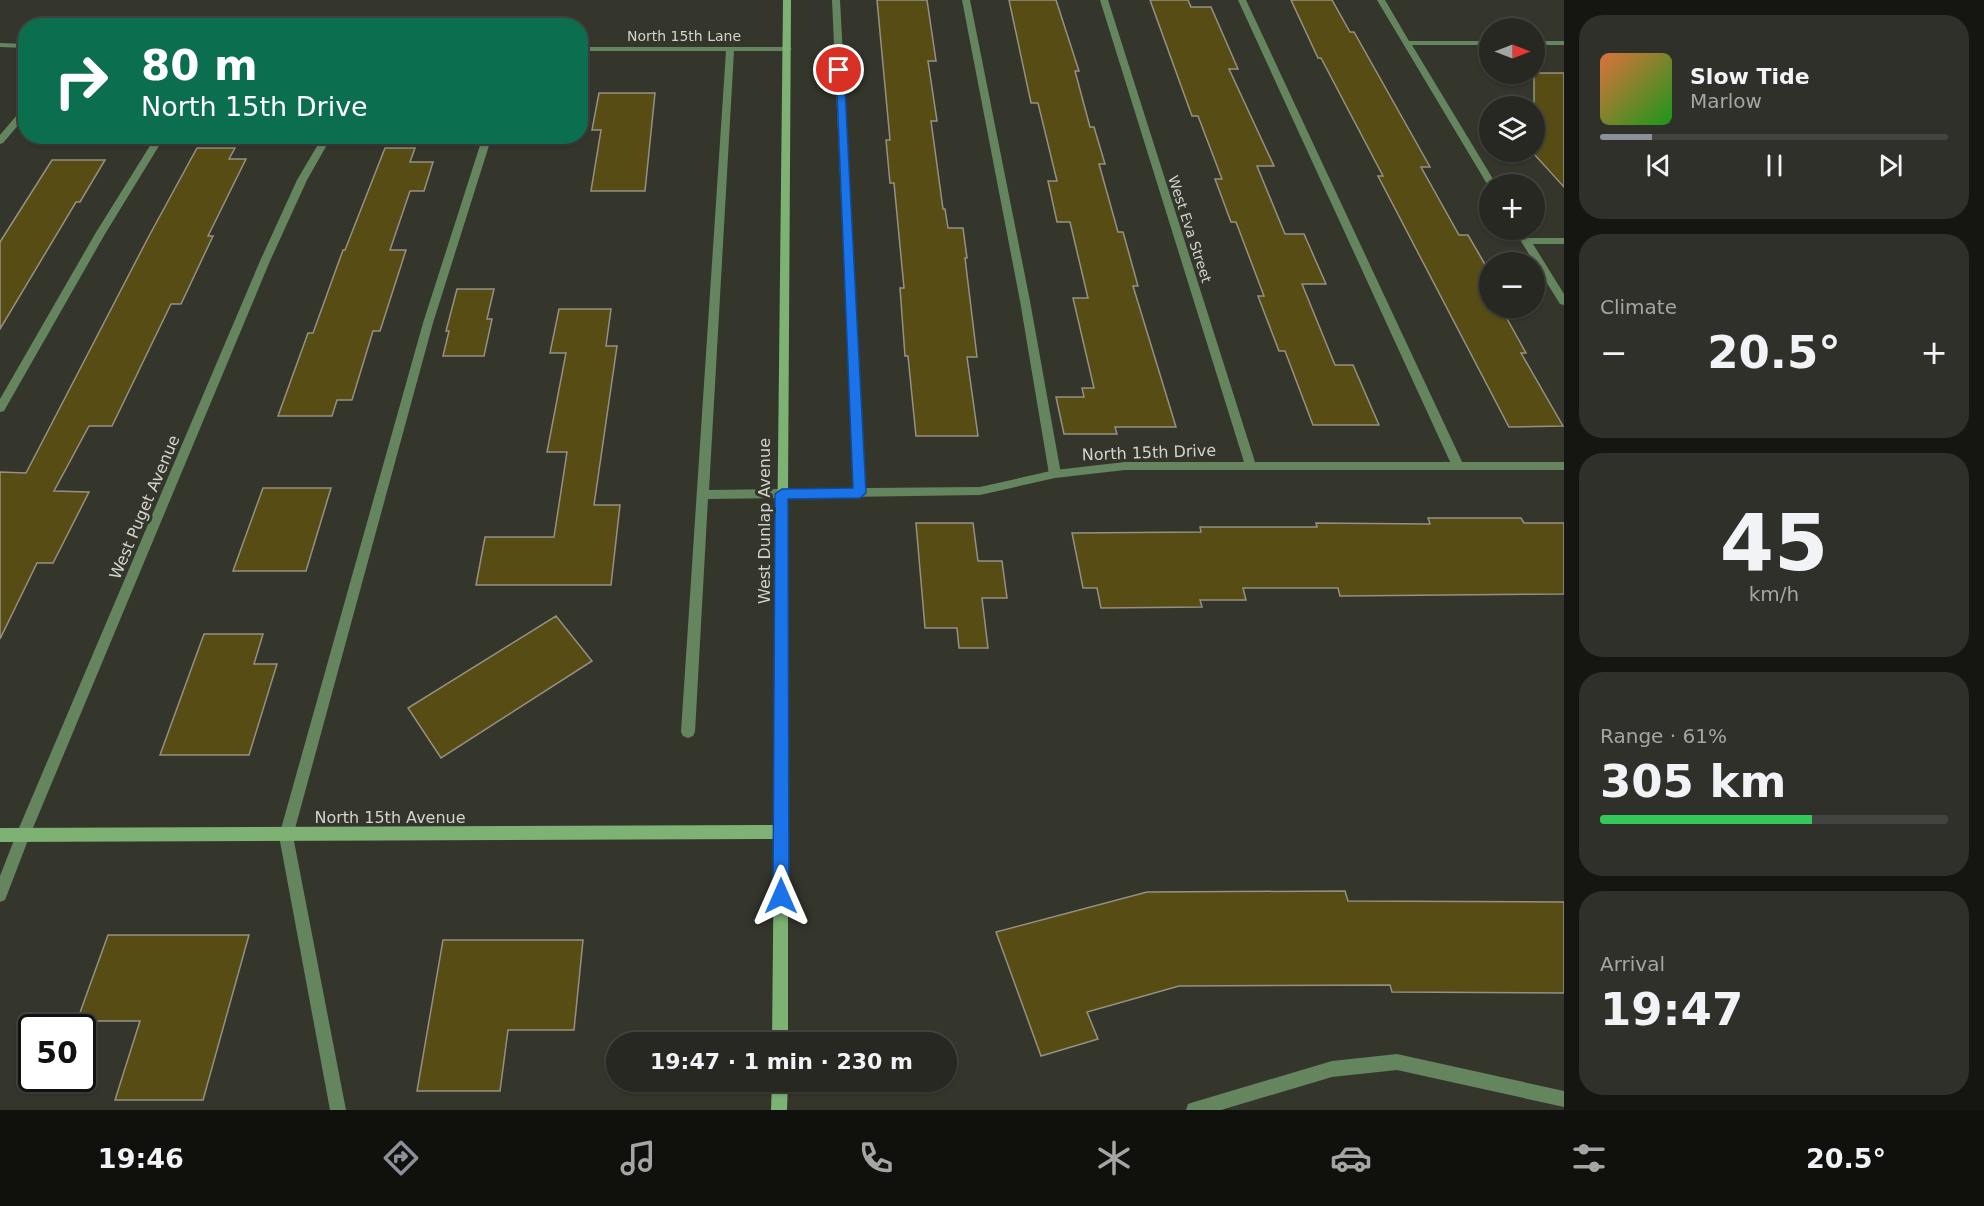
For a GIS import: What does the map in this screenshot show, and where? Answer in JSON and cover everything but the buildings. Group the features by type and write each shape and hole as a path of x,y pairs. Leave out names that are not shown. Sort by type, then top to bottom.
{"main road":[{"name":"West Dunlap Avenue","path":"780,1032 787,0"},
{"name":"North 15th Avenue","path":"0,835 286,836 781,832"},
{"path":"779,1110 780,1092"}],"street":[{"path":"836,0 860,493"},
{"path":"966,0 1025,301 1055,474"},
{"name":"West Eva Street","path":"1104,0 1251,466"},
{"path":"1242,0 1458,466"},
{"path":"1381,0 1486,174"},
{"path":"1406,43 1479,43"},
{"path":"1545,43 1564,43"},
{"path":"0,45 18,46"},
{"name":"North 15th Lane","path":"588,49 788,49"},
{"path":"688,732 730,49"},
{"path":"0,141 18,120"},
{"path":"0,408 100,234 155,144"},
{"name":"West Puget Avenue","path":"0,895 22,835 55,762 265,261 302,180 323,144"},
{"path":"338,1110 286,836 428,323 485,144"},
{"path":"1526,241 1564,241"},
{"path":"1526,241 1564,302"},
{"name":"North 15th Drive","path":"702,495 980,491 1055,474 1125,466 1564,466"},
{"path":"1194,1110 1332,1069 1397,1062 1564,1099"}],"route":[{"path":"781,896 782,494 860,493 839,70"}]}
